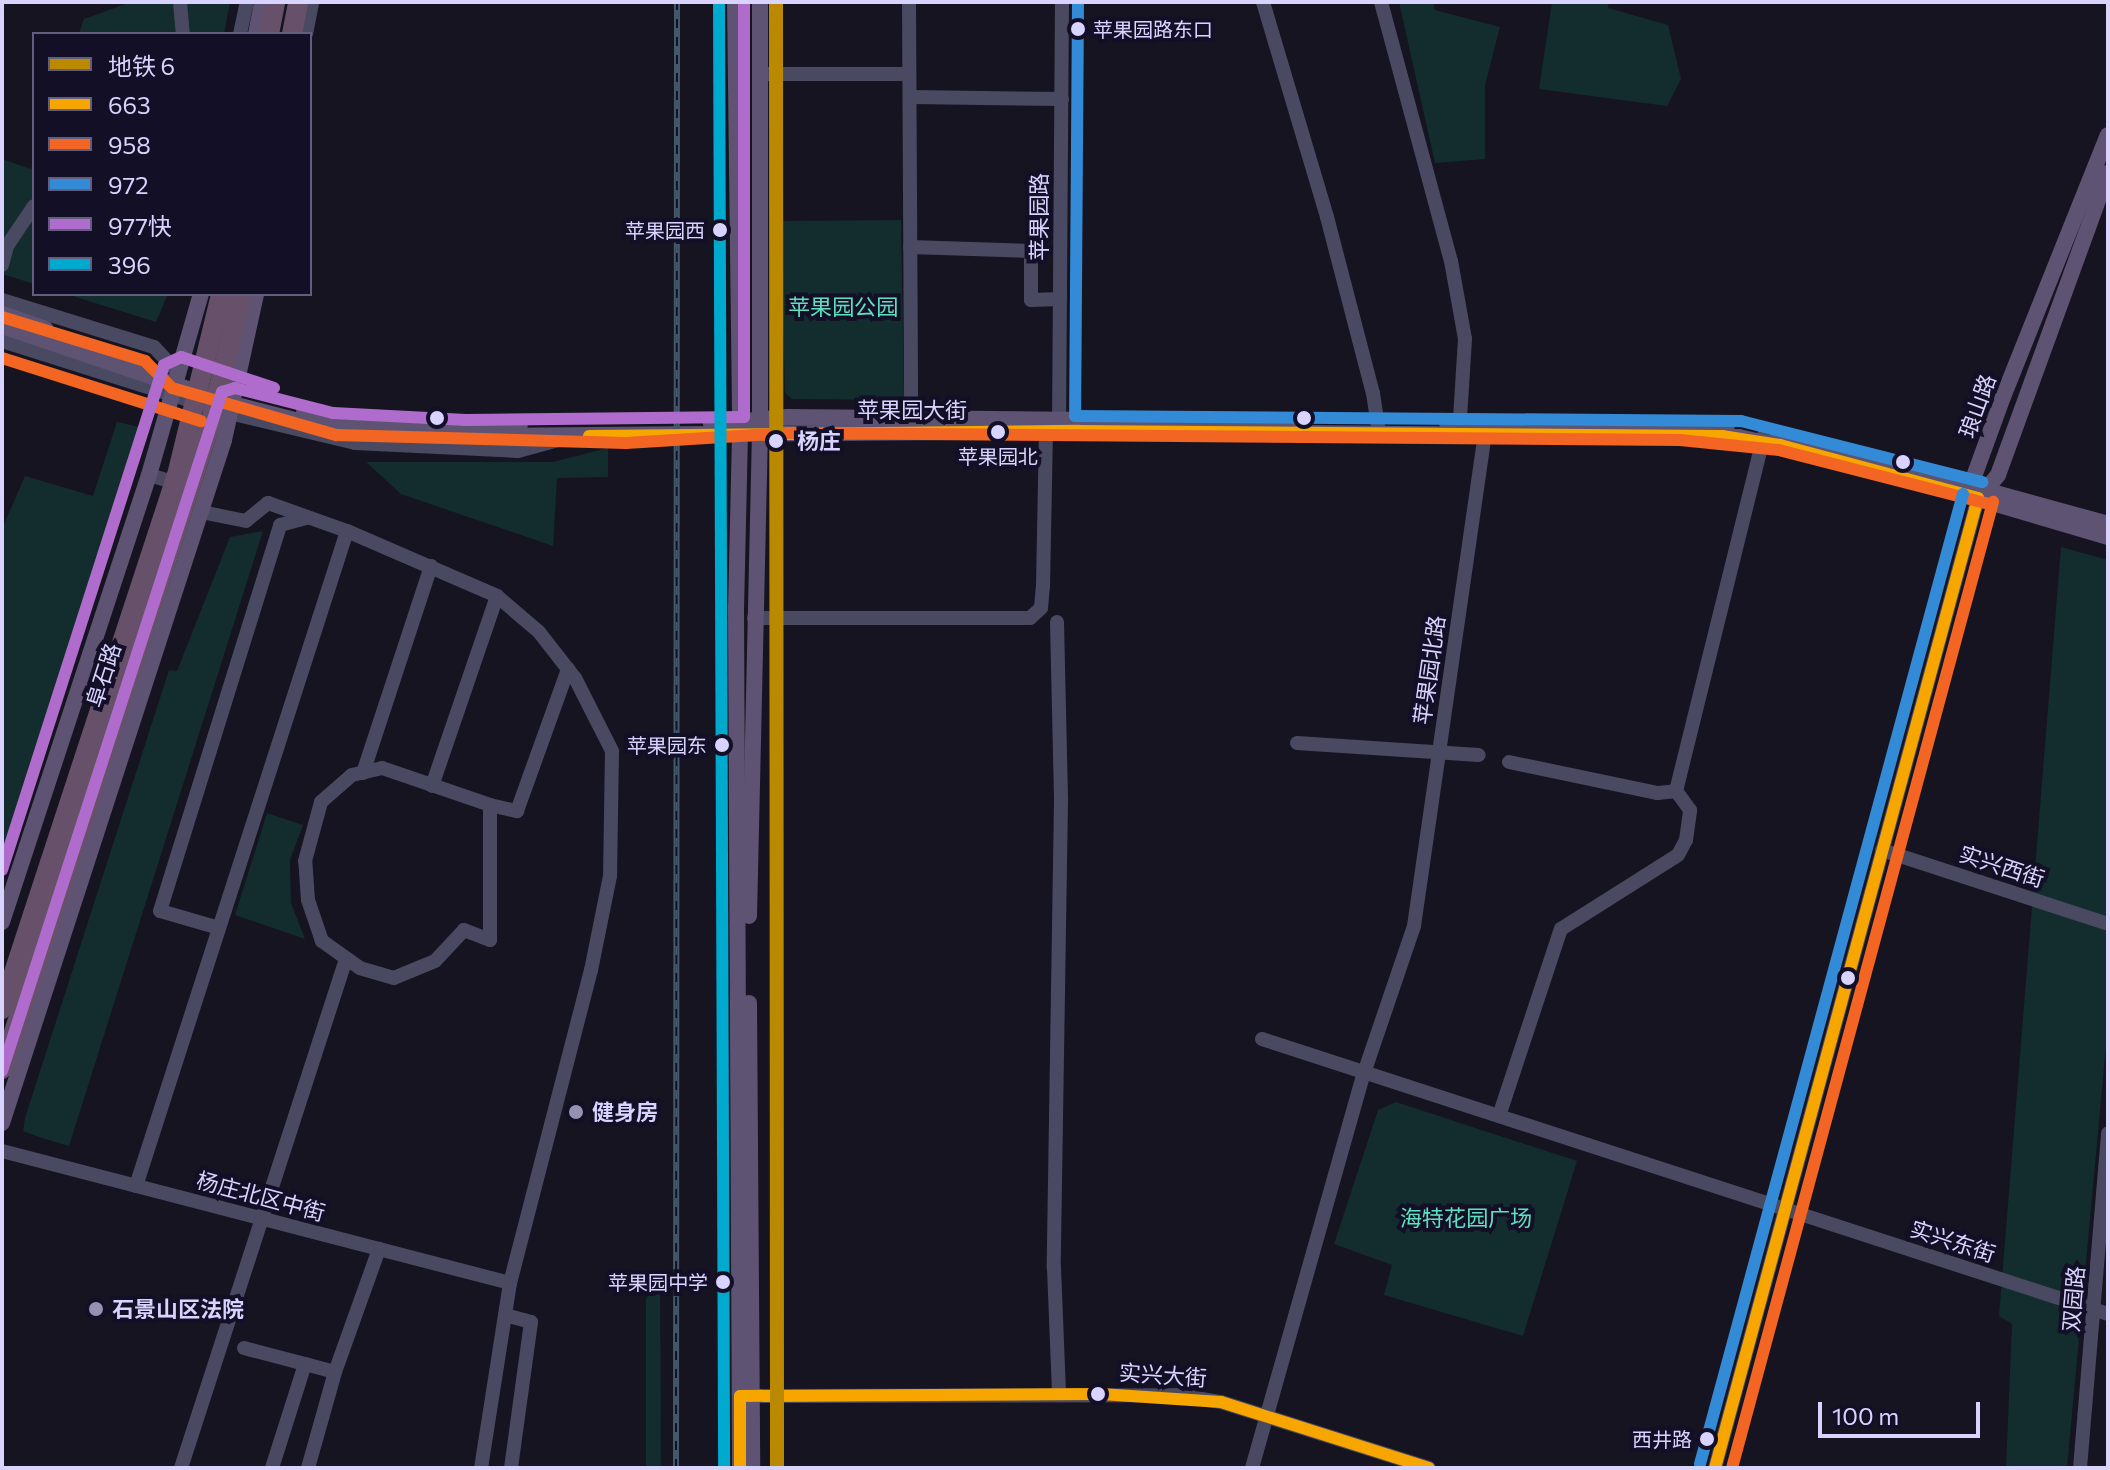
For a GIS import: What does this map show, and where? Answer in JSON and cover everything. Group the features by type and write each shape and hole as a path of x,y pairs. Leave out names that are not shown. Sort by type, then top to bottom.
{"highway":[{"path":"269,32 275,2"},
{"path":"292,32 295,2"},
{"name":"阜石路","path":"2,1009 177,475 221,296"},
{"name":"阜石路","path":"2,1069 210,425 241,296"}],"main road":[{"path":"256,32 262,2"},
{"path":"287,32 295,2"},
{"path":"735,2 740,428 736,607 746,1396 752,1468"},
{"path":"740,1468 746,1396 749,921 760,427 760,2"},
{"name":"琅山路","path":"1980,489 2099,188 2108,135"},
{"name":"阜石路","path":"2,922 149,475 200,296"},
{"name":"阜石路","path":"2,1123 201,512 233,404 256,296"},
{"path":"2,314 176,384"},
{"path":"2,326 233,404 330,429 573,436 760,427"},
{"path":"233,404 361,420 740,428"},
{"name":"苹果园大街","path":"760,427 911,418 1055,427"},
{"name":"苹果园大街","path":"760,427 1459,429 1681,424 1764,436 2108,524"},
{"name":"苹果园大街","path":"1459,429 1485,435 1764,436"},
{"name":"苹果园大街","path":"1980,489 2108,537"}],"street":[{"path":"180,2 183,32"},
{"path":"240,32 247,2"},
{"path":"306,32 312,2"},
{"path":"909,2 911,418"},
{"name":"苹果园路","path":"754,618 1030,618 1041,608 1055,427 1060,299 1062,2"},
{"path":"1263,2 1327,217 1378,428"},
{"path":"1381,2 1451,261 1465,339 1459,429"},
{"path":"761,74 909,74"},
{"path":"910,97 1062,99"},
{"path":"2,265 7,246 32,209"},
{"path":"910,247 1031,251 1031,300 1060,299"},
{"path":"2,300 154,347 176,384"},
{"path":"2,341 176,384"},
{"name":"苹果园北路","path":"1252,1468 1364,1073 1417,911 1485,435"},
{"path":"1676,791 1764,436"},
{"path":"149,475 207,492"},
{"path":"1715,1468 1980,489"},
{"path":"201,512 246,521 268,503 347,531 497,596 539,632 568,669 612,751 610,876 591,970 510,1283 481,1468"},
{"path":"219,928 160,911 280,525 307,518"},
{"path":"136,1186 347,531"},
{"path":"363,773 431,566"},
{"path":"432,786 497,596"},
{"path":"1057,622 1061,800 1054,1268 1059,1395"},
{"path":"490,805 490,940 464,930 435,961 394,978 346,959 322,941 308,900 305,861 321,802 363,773 382,768 490,805 517,811 568,669"},
{"path":"1297,743 1479,755"},
{"path":"1509,762 1658,793 1676,791"},
{"path":"1499,1116 1561,929 1678,855 1686,840 1690,810 1676,791"},
{"name":"实兴西街","path":"1882,850 2108,924"},
{"path":"181,1468 346,959"},
{"name":"实兴东街","path":"1262,1039 2101,1312"},
{"name":"双园路","path":"2080,1468 2101,1312 2108,1133"},
{"name":"杨庄北区中街","path":"2,1151 510,1283"},
{"path":"308,1468 335,1372 379,1249"},
{"path":"505,1315 531,1322 511,1468"},
{"path":"244,1348 335,1372"},
{"path":"272,1468 305,1364"},
{"name":"实兴大街","path":"746,1396 1197,1397 1429,1468"}],"green space":[{"path":"131,2 230,2 224,32 80,32 84,19"},
{"path":"1399,2 1433,2 1435,10 1500,27 1485,85 1485,159 1435,163"},
{"path":"1552,2 1609,2 1608,8 1668,25 1681,79 1667,106 1539,89"},
{"path":"2,159 31,169 32,166 32,283 2,274"},
{"name":"苹果园公园","path":"901,220 904,400 792,399 785,393 780,221"},
{"path":"72,296 167,296 156,322"},
{"path":"117,422 139,427 2,871 2,529 25,476 93,496"},
{"path":"608,448 608,477 557,478 553,546 401,494 366,462 553,462"},
{"path":"263,531 69,1146 23,1131 169,670 177,671 230,537"},
{"path":"2061,547 2108,560 2108,1024 2067,1468 2006,1468 2012,1324 1999,1316"},
{"path":"267,813 303,825 290,860 291,903 305,939 235,915"},
{"name":"海特花园广场","path":"1396,1102 1577,1161 1523,1336 1384,1295 1392,1265 1334,1244 1378,1110"},
{"path":"660,1274 661,1468 646,1468 646,1299"}],"railway":[{"path":"676,1468 677,2"}],"metro line":[{"name":"6","path":"776,2 777,1468"}],"transit line":[{"name":"396","path":"719,2 724,1468"},
{"name":"977快","path":"2,1071 222,392 235,388 333,413 466,420 744,417 744,2"},
{"name":"972","path":"1078,2 1075,416 1741,421 1982,482"},
{"name":"958","path":"2,317 145,361 172,388 336,435 626,443 788,433 1680,440 1779,450 1986,503"},
{"name":"977快","path":"2,870 164,365 181,357 274,388"},
{"name":"958","path":"2,358 201,421"},
{"name":"663","path":"589,436 1079,431 1722,436 1780,445 1978,498"},
{"name":"972","path":"1700,1464 1963,494"},
{"name":"663","path":"1715,1468 1978,498"},
{"name":"958","path":"1732,1468 1993,502"},
{"name":"663","path":"740,1468 740,1396 1101,1394 1221,1402 1429,1468"}],"place":[{"name":"苹果园路东口","path":"1078,29"},
{"name":"苹果园西","path":"720,230"},
{"name":"苹果园北","path":"998,432"},
{"name":"杨庄","path":"776,441"},
{"name":"苹果园东","path":"722,745"},
{"name":"健身房","path":"576,1112"},
{"name":"苹果园中学","path":"723,1282"},
{"name":"石景山区法院","path":"96,1309"},
{"name":"西井路","path":"1707,1439"}]}
